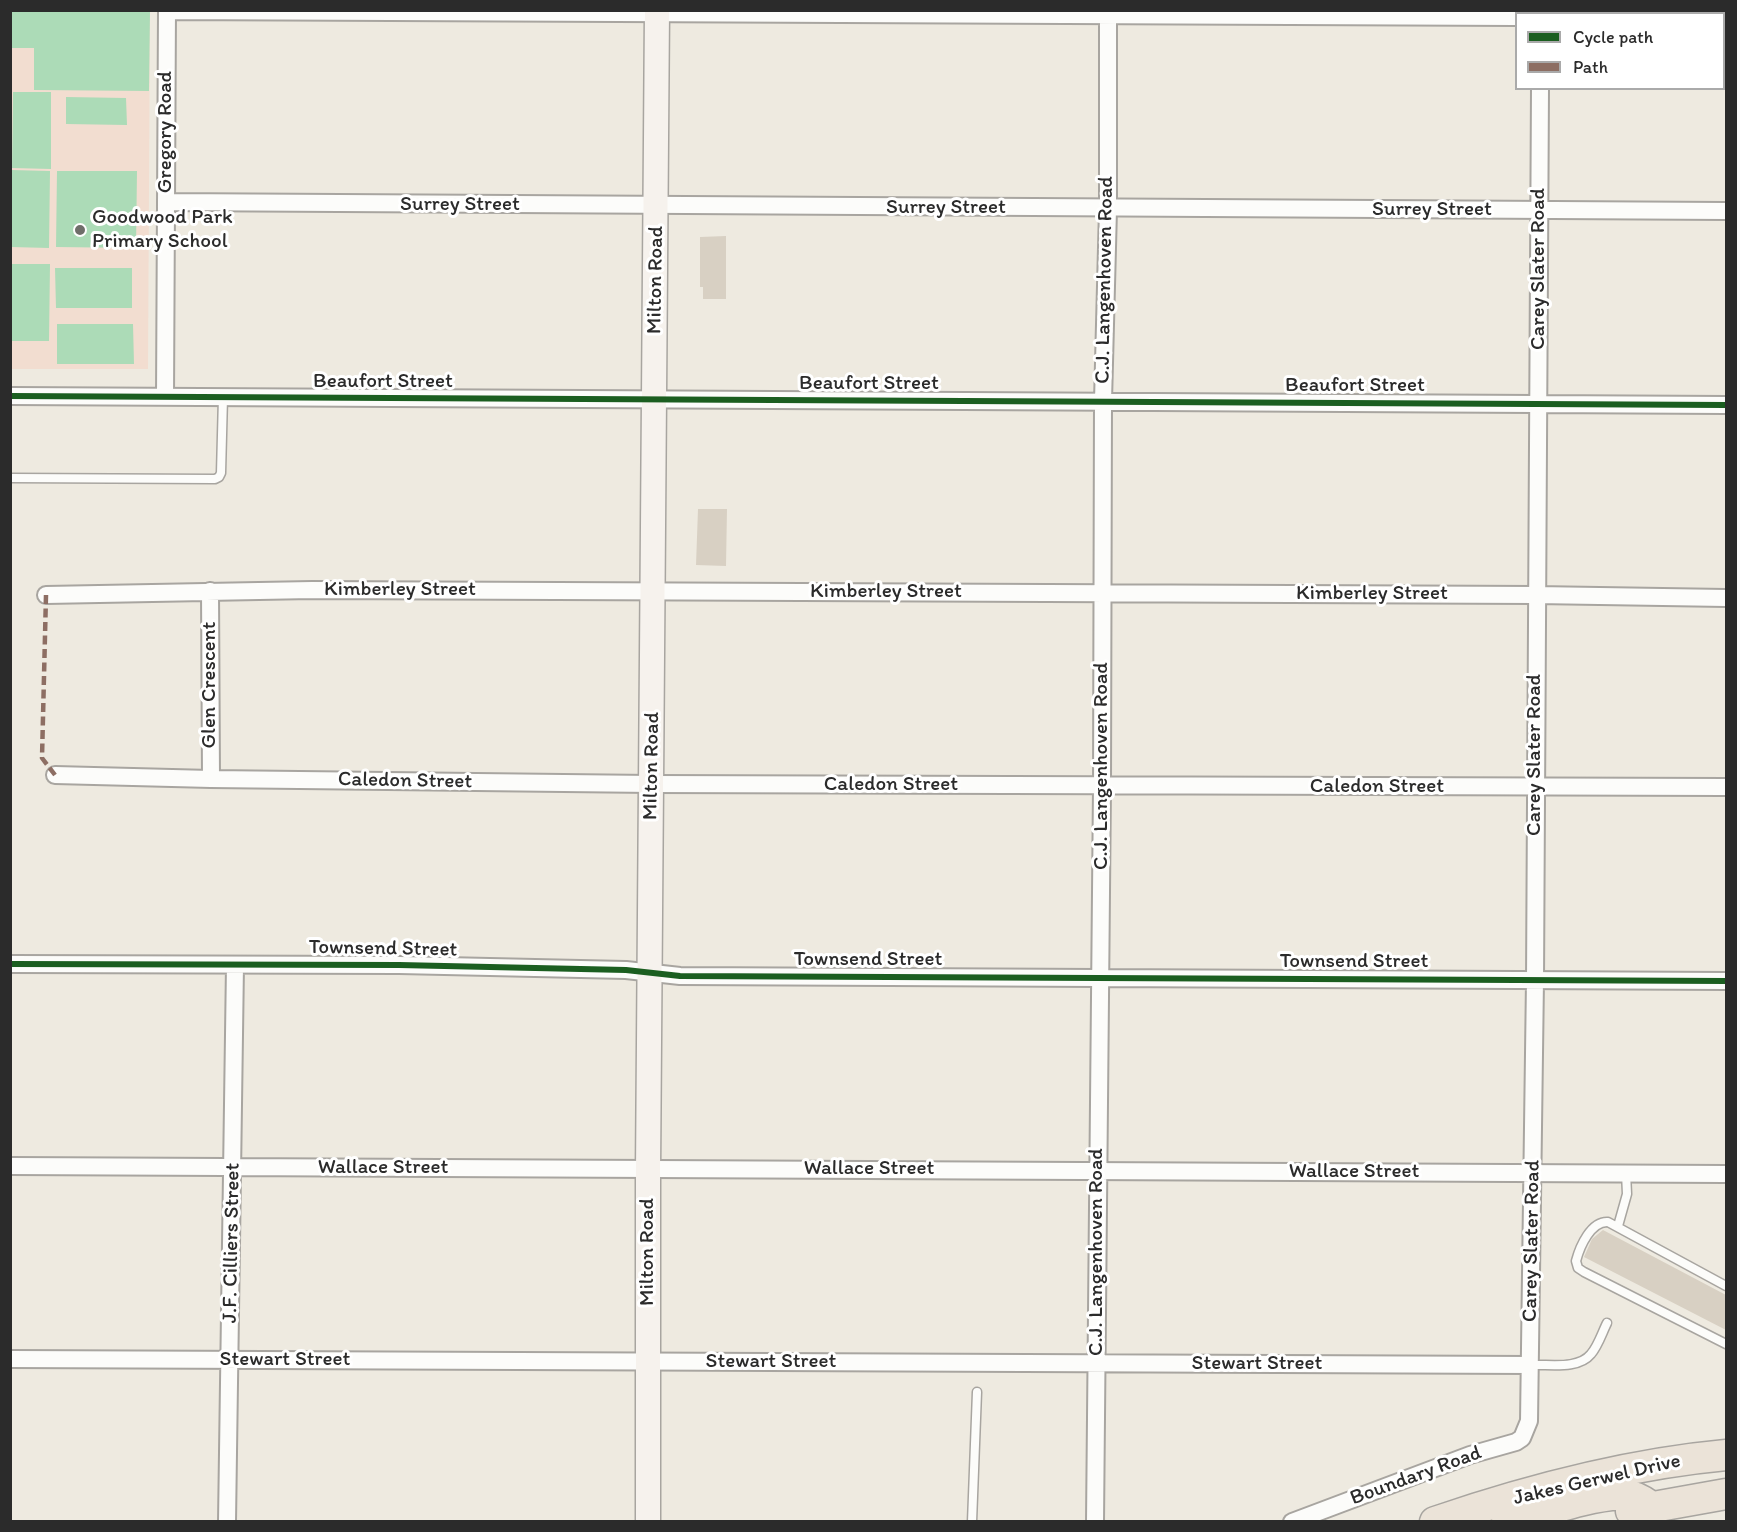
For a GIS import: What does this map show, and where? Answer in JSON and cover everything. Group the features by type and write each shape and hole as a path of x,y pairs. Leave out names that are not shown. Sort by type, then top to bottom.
{"highway":[{"path":"1507,1521 1578,1502 1620,1495 1636,1498 1651,1514 1659,1490 1669,1477 1681,1467 1713,1457"},
{"name":"Jakes Gerwel Drive","path":"1435,1521 1544,1490 1644,1466 1713,1457"},
{"name":"Jakes Gerwel Drive","path":"1581,1521 1651,1514 1726,1494"}],"street":[{"path":"167,11 1108,13 1515,17"},
{"name":"Gregory Road","path":"165,397 167,11"},
{"name":"Milton Road","path":"648,1521 648,1168 657,11"},
{"name":"C.J. Langenhoven Road","path":"1095,1521 1108,13"},
{"name":"Carey Slater Road","path":"1529,1421 1535,980 1540,90"},
{"name":"Surrey Street","path":"166,202 1726,211"},
{"name":"Beaufort Street","path":"10,396 1726,405"},
{"name":"Kimberley Street","path":"46,595 312,590 1103,592 1726,598"},
{"name":"Glen Crescent","path":"210,591 211,779"},
{"name":"Caledon Street","path":"55,775 652,784 1726,787"},
{"name":"Townsend Street","path":"10,964 388,965 603,969 680,976 1726,981"},
{"name":"J.F. Cilliers Street","path":"227,1521 235,964"},
{"name":"Wallace Street","path":"10,1166 1726,1174"},
{"name":"Stewart Street","path":"10,1359 1531,1365"},
{"name":"Boundary Road","path":"1292,1521 1470,1455 1515,1442 1522,1438 1529,1421"}],"lane":[{"path":"10,478 215,479 221,472 223,398"},
{"path":"1618,1226 1627,1194 1626,1173"},
{"path":"1726,1286 1618,1226 1601,1222 1595,1226 1576,1261 1578,1268 1726,1344"},
{"path":"1531,1365 1576,1364 1584,1360 1591,1355 1606,1323"},
{"path":"972,1521 977,1392"}],"shaded area":[{"name":"Goodwood Park Primary School","path":"11,11 150,11 148,369 11,369"}],"green space":[{"path":"11,10 150,11 149,91 34,90 34,48 11,48"},
{"path":"13,92 51,92 51,169 12,168"},
{"path":"66,97 126,98 127,125 66,124"},
{"path":"11,170 50,171 49,248 11,247"},
{"path":"57,171 137,171 136,248 56,247"},
{"path":"12,264 50,264 49,341 11,341"},
{"path":"55,268 132,268 132,308 56,308"},
{"path":"57,324 133,324 134,364 57,364"}],"building":[{"path":"726,236 726,299 703,299 703,287 700,287 700,237"},
{"path":"698,509 727,509 726,566 696,565"},
{"path":"1603,1230 1726,1295 1726,1330 1584,1257 1592,1239"}],"marked path":[{"path":"46,595 42,758 55,775"}],"cycle path":[{"path":"10,396 1726,405"},
{"path":"10,964 399,965 626,970 680,976 1726,981"}],"place":[{"name":"Goodwood Park Primary School","path":"80,230"}]}
